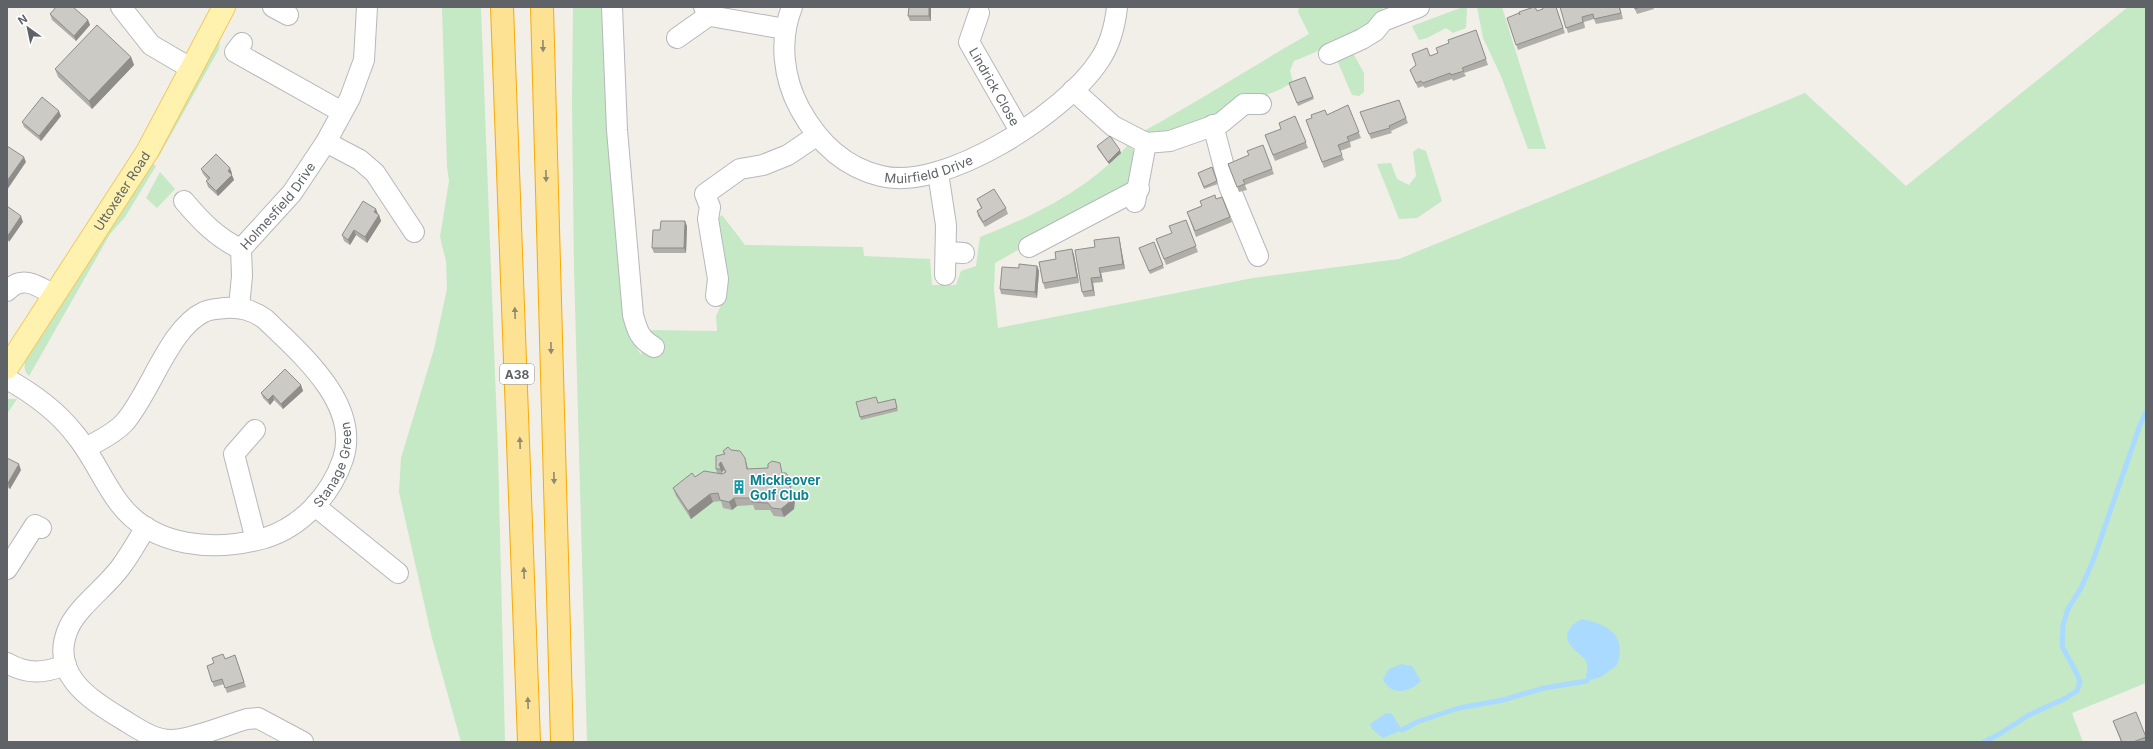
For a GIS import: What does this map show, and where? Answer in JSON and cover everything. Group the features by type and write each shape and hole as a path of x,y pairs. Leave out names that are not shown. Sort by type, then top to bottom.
{"highway":[{"name":"A38","path":"502,7 517,360 529,742"},
{"name":"A38","path":"542,7 562,742"}],"main road":[{"name":"Uttoxeter Road","path":"7,368 107,216 147,152 224,7"}],"street":[{"path":"121,7 151,45 192,69"},
{"name":"Holmesfield Drive","path":"239,307 242,276 241,249 292,193 326,142 342,112 358,79 364,60 367,7"},
{"path":"612,7 617,130 633,315 638,333 643,340 654,347"},
{"name":"Muirfield Drive","path":"792,7 785,29 784,49 787,76 798,106 816,136 833,153 850,164 882,177 907,178 938,173 959,166 1020,131 1074,90 1099,61 1104,52 1113,28 1117,7"},
{"path":"1329,54 1362,39 1375,31 1383,21 1420,7"},
{"path":"677,38 707,10 716,17 785,29"},
{"name":"Lindrick Close","path":"979,13 969,42 1020,131"},
{"path":"242,43 235,52 342,112"},
{"path":"1074,90 1113,126 1146,143 1170,141 1221,123 1252,104"},
{"path":"1213,125 1229,186 1258,256"},
{"path":"716,296 718,279 708,219 710,207 705,194 717,186 731,173 740,169 763,165 788,155 816,136"},
{"path":"326,142 360,160 376,173 414,232"},
{"path":"1029,247 1137,197 1146,143"},
{"path":"938,173 946,225 955,252 945,275"},
{"path":"184,201 204,223 222,239 241,249"},
{"path":"7,291 13,285 21,282 30,282 54,296"},
{"name":"Stanage Green","path":"7,379 28,391 60,417 86,448 119,503 134,519 166,538 190,544 225,545 256,540 282,530 315,506 338,472 344,455 346,435 341,414 318,372 265,319 252,311 239,307 204,312 189,323 173,343 140,400 123,424 86,448"},
{"path":"255,430 234,454 256,540"},
{"path":"315,506 398,573"},
{"path":"7,569 35,525 41,528"},
{"path":"146,527 120,568 76,616 69,627 64,649 66,665 72,679 86,696 130,724 160,739 180,740 247,719 258,718 303,742"},
{"path":"7,663 24,671 34,673 45,672 66,665"}],"green space":[{"path":"442,7 481,7 498,452 505,742 461,742 432,638 399,492 401,458 434,349 447,289 446,261 440,237 449,181 447,167"},
{"path":"573,7 605,7 616,227 632,340 641,355 643,330 717,331 716,316 727,293 713,223 722,215 745,245 863,247 864,256 930,259 932,285 956,285 961,271 976,266 980,237 1020,220 1060,200 1096,175 1113,161 1128,145 1136,153 1128,188 995,263 994,290 998,328 1253,278 1399,259 1805,93 1906,186 2128,7 2146,7 2146,683 2072,713 2083,742 587,742 574,269 572,105"},
{"path":"1299,7 1382,7 1384,11 1381,19 1335,44 1294,61 1290,71 1293,82 1283,88 1258,97 1252,98 1249,94 1243,95 1213,116 1167,137 1142,132 1309,34 1298,12"},
{"path":"1463,7 1467,7 1466,28 1453,33 1446,28 1427,38 1419,40 1412,26"},
{"path":"1477,7 1502,7 1546,149 1528,149 1501,76 1483,38"},
{"path":"220,38 219,49 158,158 154,152"},
{"path":"1353,53 1364,73 1364,92 1359,96 1352,95 1337,60"},
{"path":"1418,148 1426,151 1442,201 1417,218 1399,219 1377,164 1391,163 1397,179 1409,185 1416,176 1413,152"},
{"path":"150,162 156,166 125,217 110,234 29,376 26,373 25,366 30,347"},
{"path":"160,172 175,189 157,208 146,198"},
{"path":"7,399 17,399 7,414"}],"water":[{"path":"1582,619 1592,621 1608,628 1617,639 1620,646 1617,665 1601,677 1587,681 1586,661 1572,647 1568,638 1569,630 1576,622"},
{"path":"1402,664 1412,666 1421,681 1412,688 1401,691 1386,685 1383,679 1389,669"},
{"path":"1386,713 1392,714 1402,730 1383,738 1372,729 1370,724"}],"building":[{"path":"56,7 73,7 88,20 74,36 50,14"},
{"path":"909,7 929,7 929,16 908,16"},
{"path":"1535,7 1537,11 1543,9 1542,7 1556,7 1563,28 1516,45 1507,18 1519,13 1520,15 1519,12"},
{"path":"1560,7 1619,7 1621,13 1594,19 1593,14 1582,17 1583,22 1566,28"},
{"path":"97,25 131,57 89,101 55,69"},
{"path":"1476,30 1486,59 1462,68 1464,71 1451,75 1450,73 1423,83 1421,81 1416,83 1410,70 1416,65 1412,54 1427,48 1430,56 1438,53 1436,48 1449,43 1448,40"},
{"path":"1305,77 1313,97 1297,103 1289,83"},
{"path":"42,97 59,111 39,136 22,122"},
{"path":"1399,100 1406,118 1389,126 1390,128 1369,134 1360,112"},
{"path":"1348,105 1359,132 1347,137 1349,141 1338,145 1342,155 1322,162 1306,120 1312,118 1311,115 1325,110 1327,115"},
{"path":"1295,116 1306,142 1273,155 1265,135 1281,129 1279,123"},
{"path":"1110,136 1120,150 1108,162 1097,146"},
{"path":"1263,145 1272,169 1243,180 1245,184 1237,187 1228,164 1249,155 1247,151"},
{"path":"7,146 24,157 7,181"},
{"path":"216,154 230,168 228,171 232,175 216,191 206,181 210,178 201,169"},
{"path":"1212,167 1217,181 1204,187 1198,173"},
{"path":"994,189 1006,208 983,222 977,211 982,208 977,199"},
{"path":"1215,195 1216,199 1222,197 1230,217 1195,231 1187,212 1202,206 1200,201"},
{"path":"363,201 376,209 374,212 379,215 365,237 354,230 348,240 342,235"},
{"path":"7,206 21,216 7,237"},
{"path":"1186,220 1196,246 1164,259 1156,239 1172,233 1169,226"},
{"path":"661,221 685,221 684,248 652,248 653,230 660,230"},
{"path":"1119,237 1123,264 1099,268 1101,277 1091,278 1093,290 1082,292 1075,250 1095,247 1094,240"},
{"path":"1154,242 1163,265 1149,271 1139,248"},
{"path":"1072,249 1077,277 1043,283 1039,262 1056,259 1055,252"},
{"path":"1019,264 1037,266 1035,292 1000,289 1002,267 1019,268"},
{"path":"285,369 301,385 281,404 273,395 268,400 261,393"},
{"path":"876,397 878,403 895,399 897,408 860,417 856,402"},
{"name":"Mickleover Golf Club","path":"728,447 731,450 740,451 745,458 747,469 768,468 768,464 772,461 780,463 782,473 786,473 789,477 787,482 793,492 791,501 781,509 772,508 768,503 752,502 752,498 734,498 729,502 720,500 718,493 710,494 688,511 673,488 692,473 695,477 704,471 722,474 726,472 721,462 719,464 721,469 716,469 716,456 725,454 723,451"},
{"path":"7,458 19,464 8,483 7,483"},
{"path":"223,654 225,659 235,655 244,682 225,688 222,679 212,682 207,666 214,663 212,658"},
{"path":"2136,712 2146,737 2133,742 2122,742 2113,721"}],"waterway":[{"path":"1984,742 2029,715 2066,698 2077,691 2080,682 2062,646 2063,625 2068,609 2081,588 2093,561 2140,425 2146,412"},
{"path":"1402,730 1417,722 1459,708 1503,700 1544,688 1587,681"}],"place":[{"name":"Mickleover Golf Club","path":"739,487"}]}
